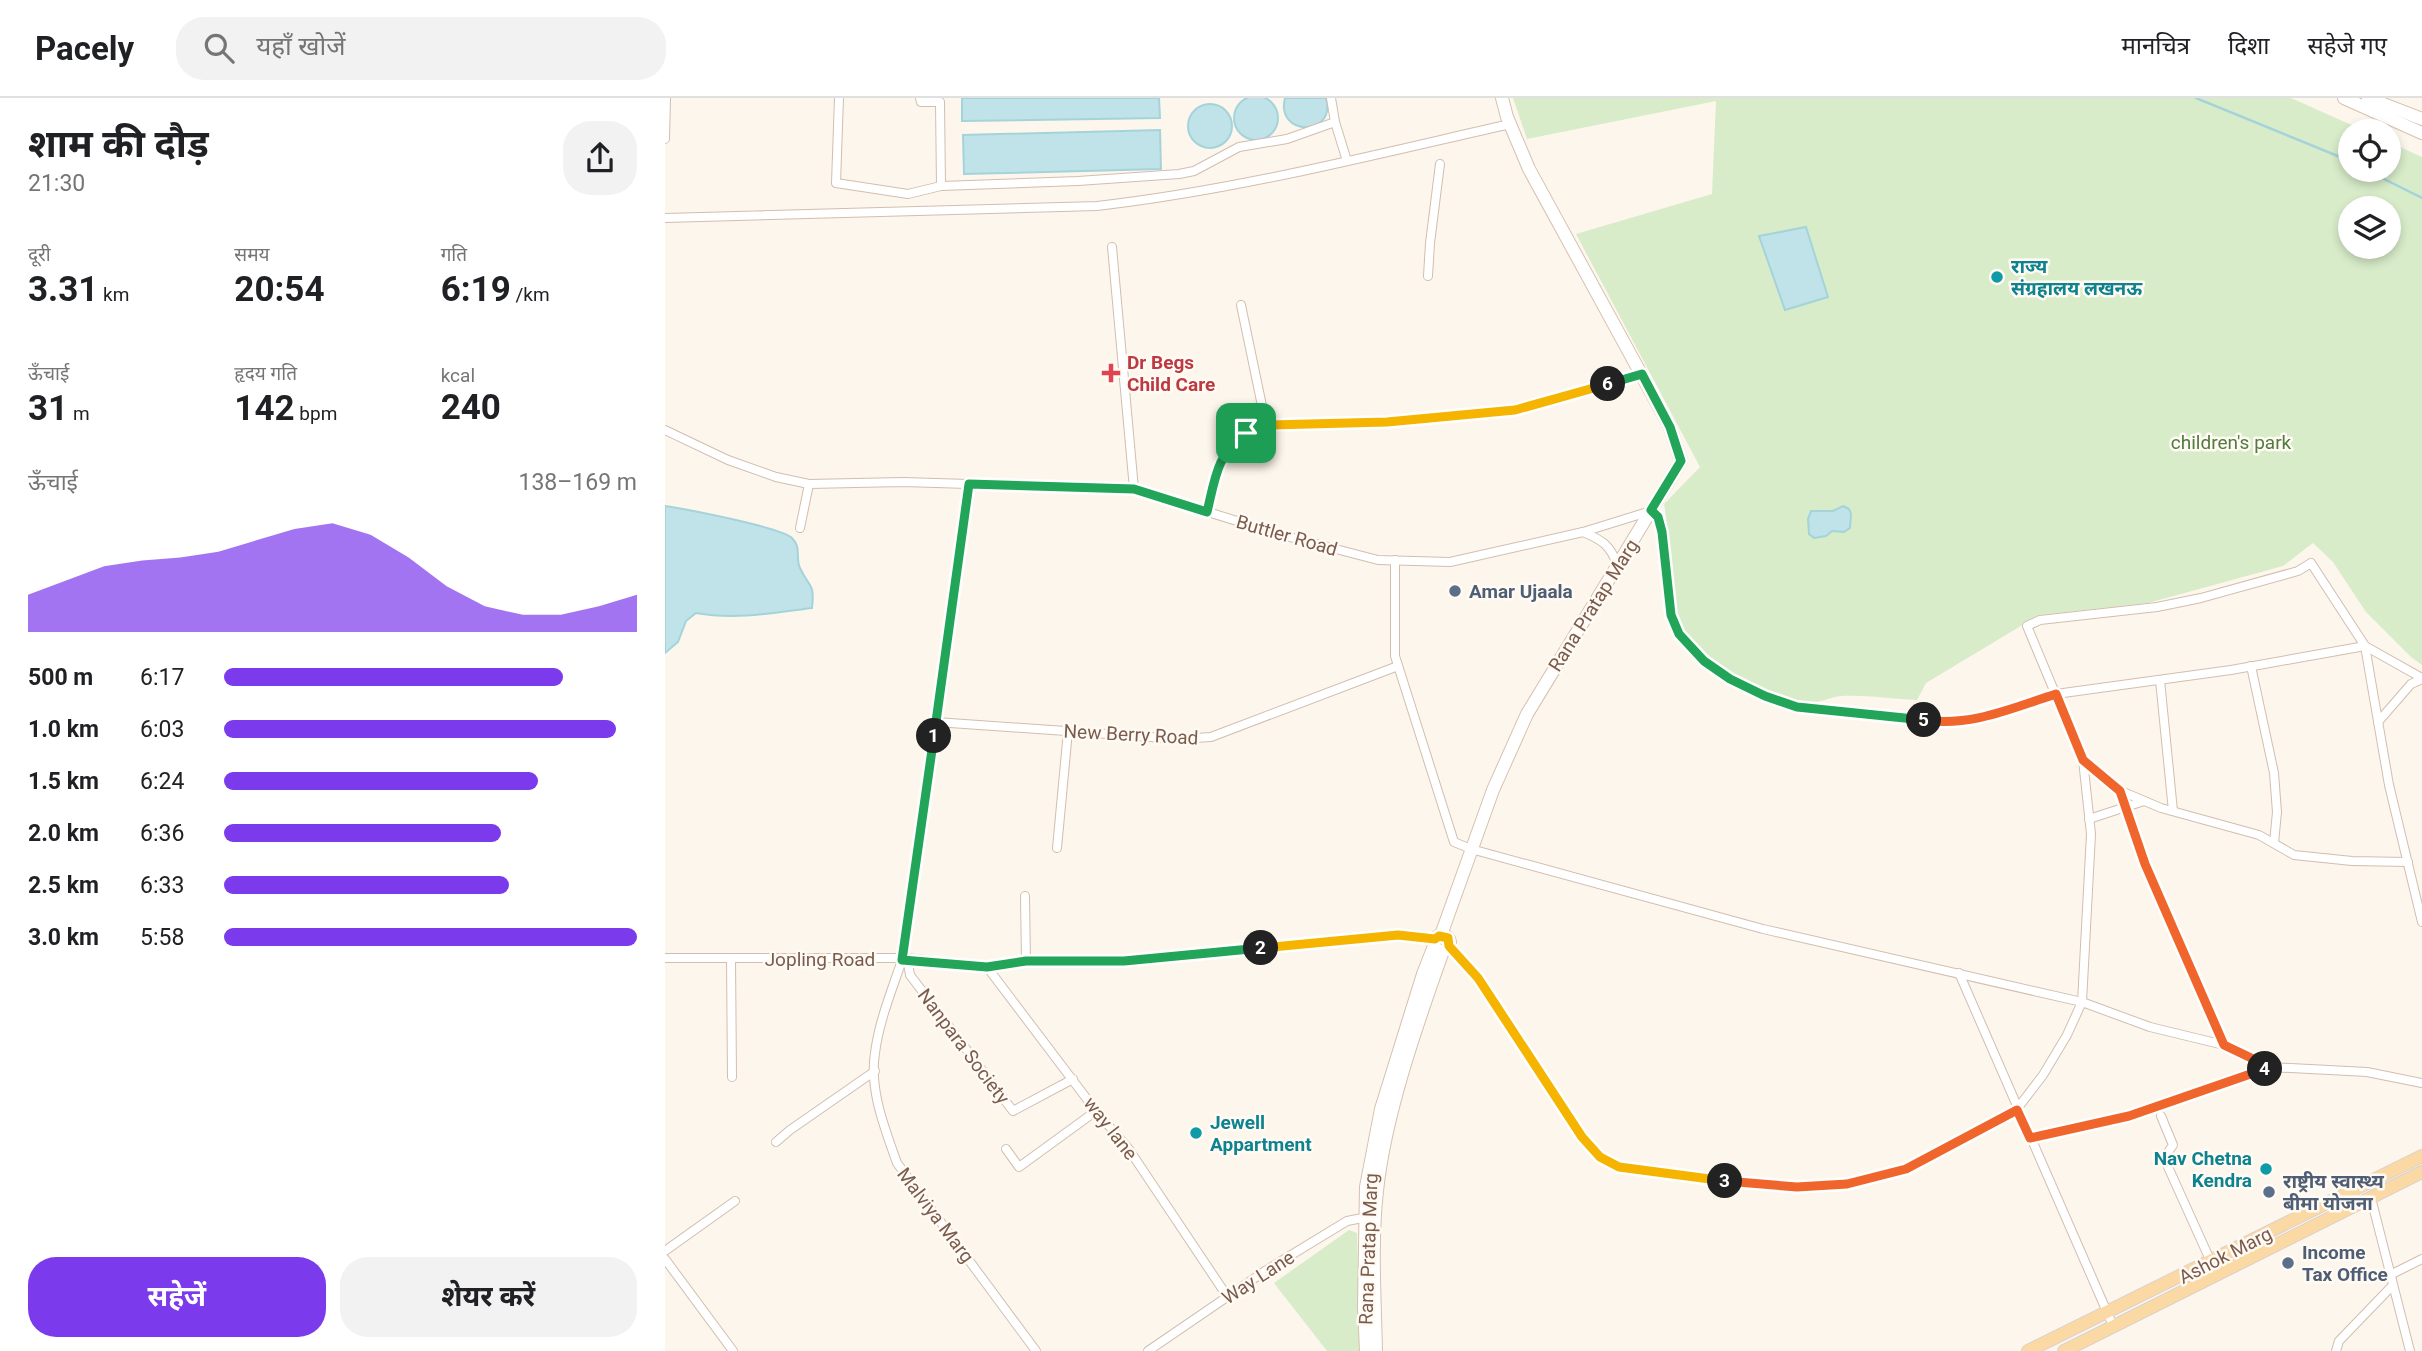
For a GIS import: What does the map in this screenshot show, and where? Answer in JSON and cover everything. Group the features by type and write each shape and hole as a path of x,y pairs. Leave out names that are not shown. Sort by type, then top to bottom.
{"main road":[{"name":"Ashok Marg","path":"2028,1351 2422,1156"},
{"name":"Ashok Marg","path":"2064,1351 2422,1172"}],"street":[{"path":"665,139 666,98"},
{"path":"839,98 836,183 908,194 940,186 1179,174 1194,171 1239,147 1287,139 1335,122"},
{"path":"920,98 921,103 940,102 940,186"},
{"path":"1331,98 1347,161"},
{"name":"Rana Pratap Marg","path":"1376,1351 1370,1217 1366,1187 1381,1109 1423,974 1441,943 1493,790 1527,713 1681,461 1670,427 1529,169 1502,98"},
{"path":"2344,98 2422,133"},
{"path":"2368,98 2422,119"},
{"path":"665,218 1097,206 1166,198 1510,124"},
{"path":"1428,276 1440,164"},
{"path":"1112,247 1134,489"},
{"path":"1241,305 1266,425"},
{"path":"1207,512 1223,454 1240,437 1266,425 1387,422 1515,410 1642,374"},
{"name":"Buttler Road","path":"665,430 727,460 776,477 809,484 898,482 1134,489 1378,560 1450,562 1583,532 1651,510"},
{"path":"800,528 809,484"},
{"name":"Malviya Marg","path":"969,484 905,959 884,1012 874,1055 876,1092 884,1130 897,1163 1036,1351"},
{"path":"1651,510 1658,517 1662,532 1671,615 1679,634 1704,661 1730,679 1765,696 1797,707 1946,723 1974,720 2056,694 2251,666 2365,646 2422,678"},
{"path":"1583,532 1603,540 1612,549 1617,564"},
{"path":"1395,561 1395,656 1454,842 1471,849 1763,929 2082,1002 2150,1027 2224,1045 2270,1067"},
{"path":"1441,943 1478,978 1582,1137 1600,1157 1619,1167 1797,1187 1847,1184 1906,1169 2017,1110 2043,1075 2082,1002 2091,834 2083,760 2027,626 2041,620 2157,607 2201,598 2298,571 2311,563 2365,646 2389,785 2422,922"},
{"name":"New Berry Road","path":"936,722 1179,739 1212,737 1398,666"},
{"path":"2251,666 2274,773 2277,812 2274,843"},
{"path":"2378,722 2411,684 2422,678"},
{"path":"2160,680 2173,811"},
{"path":"1058,848 1068,731"},
{"path":"2083,760 2120,791 2173,811 2259,835 2294,855 2352,861 2408,862"},
{"path":"2120,791 2145,864 2224,1045"},
{"path":"2089,819 2125,805 2144,801"},
{"path":"1025,896 1026,961"},
{"name":"Jopling Road","path":"665,958 905,959 987,967 1026,961 1124,961 1398,935 1441,943"},
{"path":"731,958 732,1077"},
{"name":"Nanpara Society","path":"905,959 910,975 1013,1111 1073,1079"},
{"name":"way lane","path":"987,967 1096,1111 1128,1148 1227,1296"},
{"path":"1959,973 2114,1328"},
{"path":"2030,1138 2129,1116 2270,1067 2367,1072 2422,1083"},
{"path":"776,1142 875,1071"},
{"path":"1006,1149 1019,1167 1096,1111"},
{"path":"2161,1116 2173,1145 2164,1158 2211,1262"},
{"path":"2371,1198 2410,1351"},
{"path":"665,1251 735,1201"},
{"name":"Rana Pratap Marg","path":"1366,1351 1364,1307 1370,1217"},
{"name":"Way Lane","path":"1147,1351 1227,1296 1347,1221 1370,1217"},
{"path":"665,1259 733,1351"},
{"path":"2390,1275 2422,1259"},
{"path":"2336,1351 2339,1341 2393,1285"}],"green space":[{"name":"children's park","path":"1513,98 2291,98 2338,119 2338,182 2401,182 2401,147 2422,157 2422,665 2366,612 2333,562 2313,543 2283,566 2148,603 2039,615 1926,683 1917,700 1842,696 1811,702 1793,699 1754,686 1717,666 1688,637 1679,621 1670,580 1664,504 1700,467 1576,234 1712,194 1716,101 1527,139"},
{"path":"1349,1230 1357,1233 1360,1351 1327,1351 1274,1283"}],"water":[{"path":"1256,96 1272,102 1278,118 1272,134 1256,140 1240,134 1234,118 1240,102"},
{"path":"962,98 1159,98 1160,118 962,121"},
{"path":"1285,98 1326,98 1327,111 1323,120 1315,125 1296,125 1284,111"},
{"path":"1210,104 1219,105 1226,110 1231,117 1231,135 1226,142 1219,147 1210,148 1201,147 1194,142 1189,135 1188,126 1189,117 1194,110 1201,105"},
{"path":"1160,130 1161,169 964,174 963,135"},
{"path":"1806,227 1828,297 1785,310 1759,236"},
{"path":"665,506 752,524 792,538 797,546 800,568 812,589 812,608 740,616 696,613 686,621 678,642 665,653"},
{"path":"1843,506 1849,509 1851,514 1850,528 1844,532 1832,531 1826,536 1814,538 1809,534 1808,519 1811,511 1833,511"}],"waterway":[{"path":"2196,98 2338,156"},
{"path":"2390,182 2422,198"}],"place":[{"name":"राज्य संग्रहालय लखनऊ","path":"1997,277"},
{"name":"Dr Begs Child Care","path":"1111,373"},
{"name":"Amar Ujaala","path":"1455,591"},
{"name":"Jewell Appartment","path":"1196,1133"},
{"name":"Nav Chetna Kendra","path":"2266,1169"},
{"name":"राष्ट्रीय स्वास्थ्य बीमा योजना","path":"2269,1192"},
{"name":"Income Tax Office","path":"2288,1263"}],"route":[{"path":"1642,374 1670,427 1681,461 1651,510 1658,517 1662,532 1671,615 1679,634 1704,661 1730,679 1765,696 1797,707 1946,723 1974,720 2056,694 2083,760 2120,791 2145,864 2224,1045 2270,1067 2129,1116 2030,1138 2017,1110 1906,1169 1847,1184 1797,1187 1619,1167 1600,1157 1582,1137 1478,978 1449,946 1445,936 1441,935 1435,939 1398,935 1124,961 1026,961 987,967 907,958 902,960 969,484 1134,489 1207,512 1223,454 1233,442 1246,433 1266,425 1387,422 1515,410 1642,374"}]}
